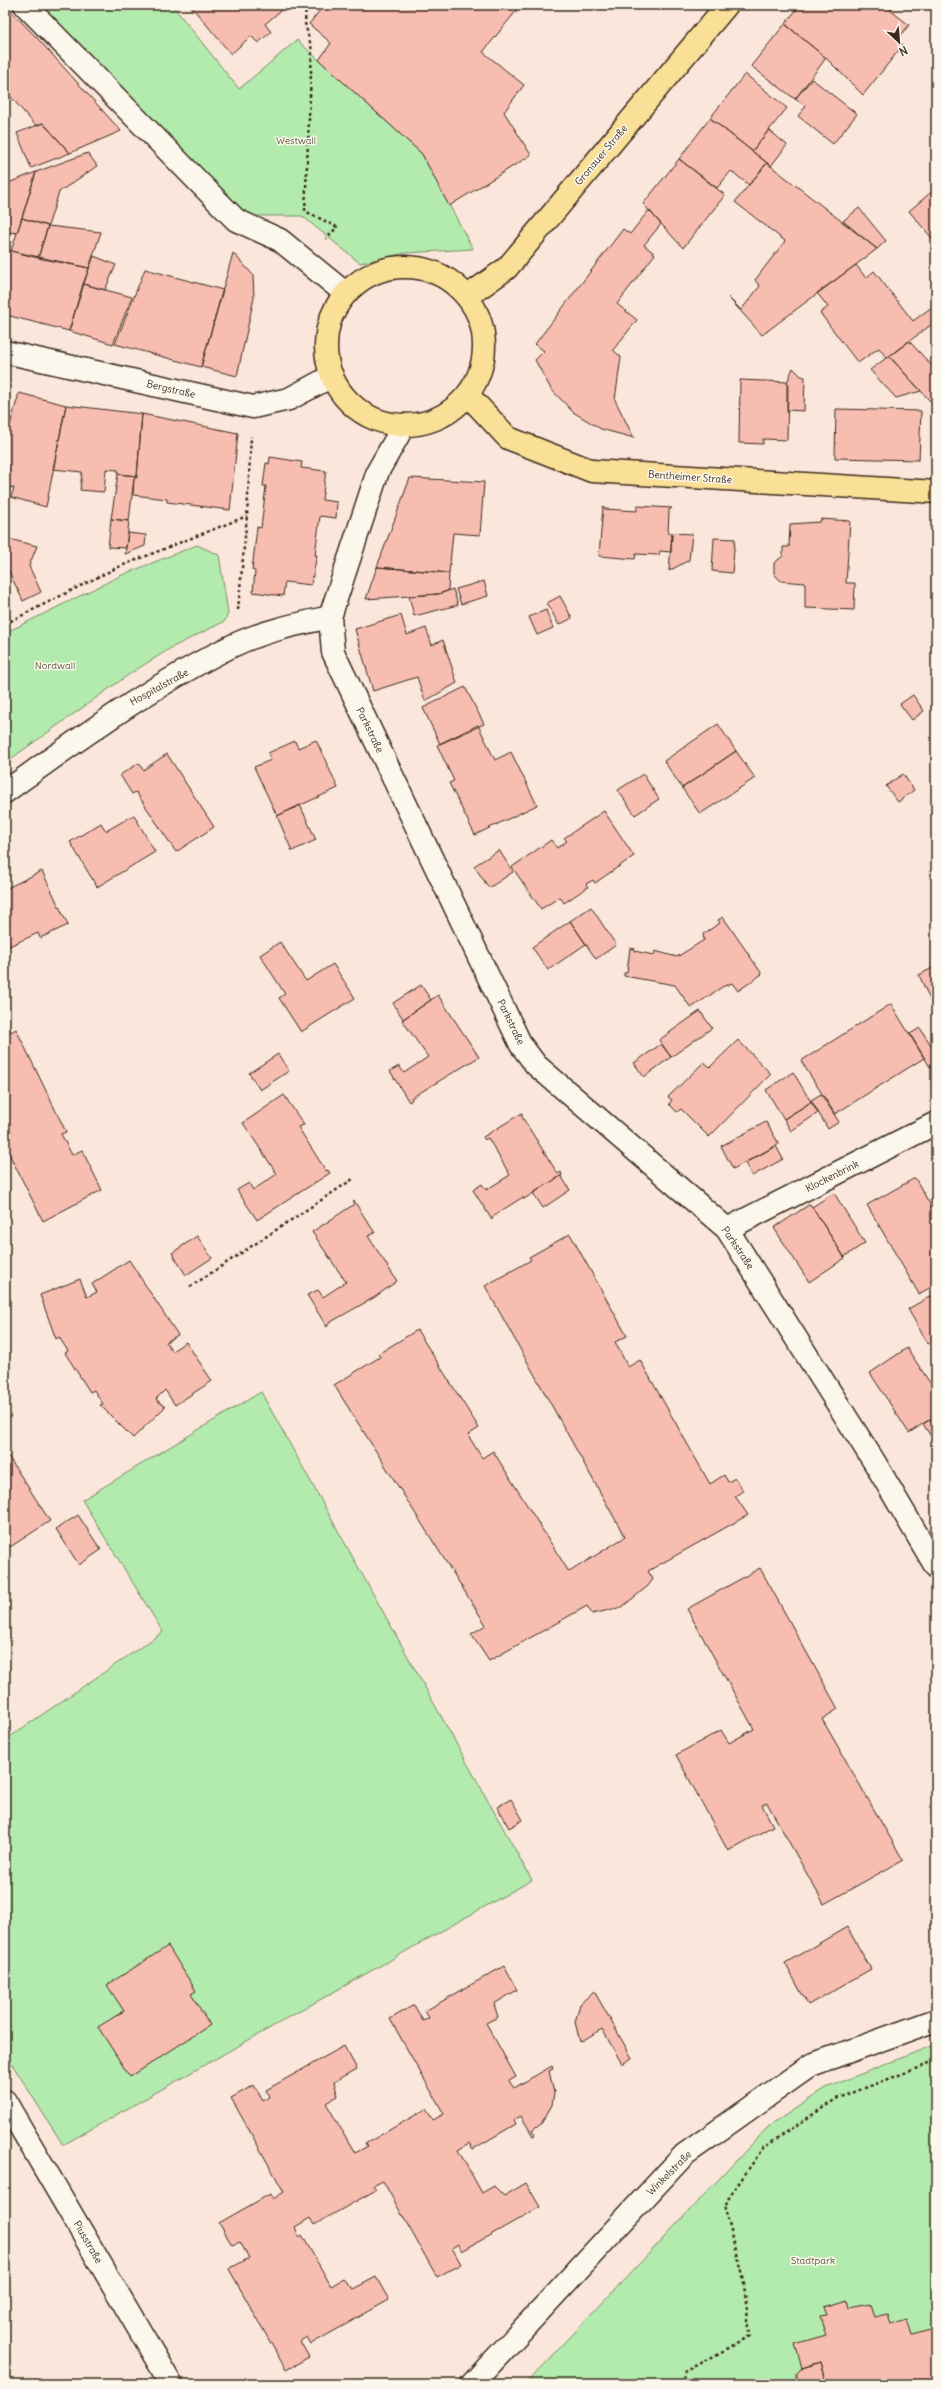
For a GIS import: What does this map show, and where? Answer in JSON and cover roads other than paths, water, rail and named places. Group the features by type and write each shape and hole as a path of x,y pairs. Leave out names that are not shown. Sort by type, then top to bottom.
{"main road":[{"name":"Gronauer Straße","path":"468,296 507,268 727,5"},
{"path":"407,266 430,270 451,280 468,296 481,320 485,346 481,372 468,395 455,408 440,418 422,423 404,425 381,422 361,412 344,396 332,376 326,348 330,318 345,293 363,278 384,269 407,266"},
{"name":"Bentheimer Straße","path":"468,395 508,438 592,471 936,492"}],"street":[{"path":"24,5 236,220 280,240 345,293"},
{"name":"Bergstraße","path":"5,352 253,407 289,398 332,376"},
{"name":"Parkstraße","path":"404,425 378,471 330,617 333,652 521,1045 536,1065 727,1229 875,1463 936,1567"},
{"name":"Hospitalstraße","path":"5,792 132,702 235,644 286,626 330,617"},
{"name":"Klockenbrink","path":"727,1229 936,1123"},
{"name":"Winkelstraße","path":"472,2384 684,2155 811,2065 936,2020"},
{"name":"Piusstraße","path":"5,2101 171,2384"}],"park label":[{"name":"Westwall","path":"296,140"},
{"name":"Nordwall","path":"55,665"},
{"name":"Stadtpark","path":"813,2260"}]}
